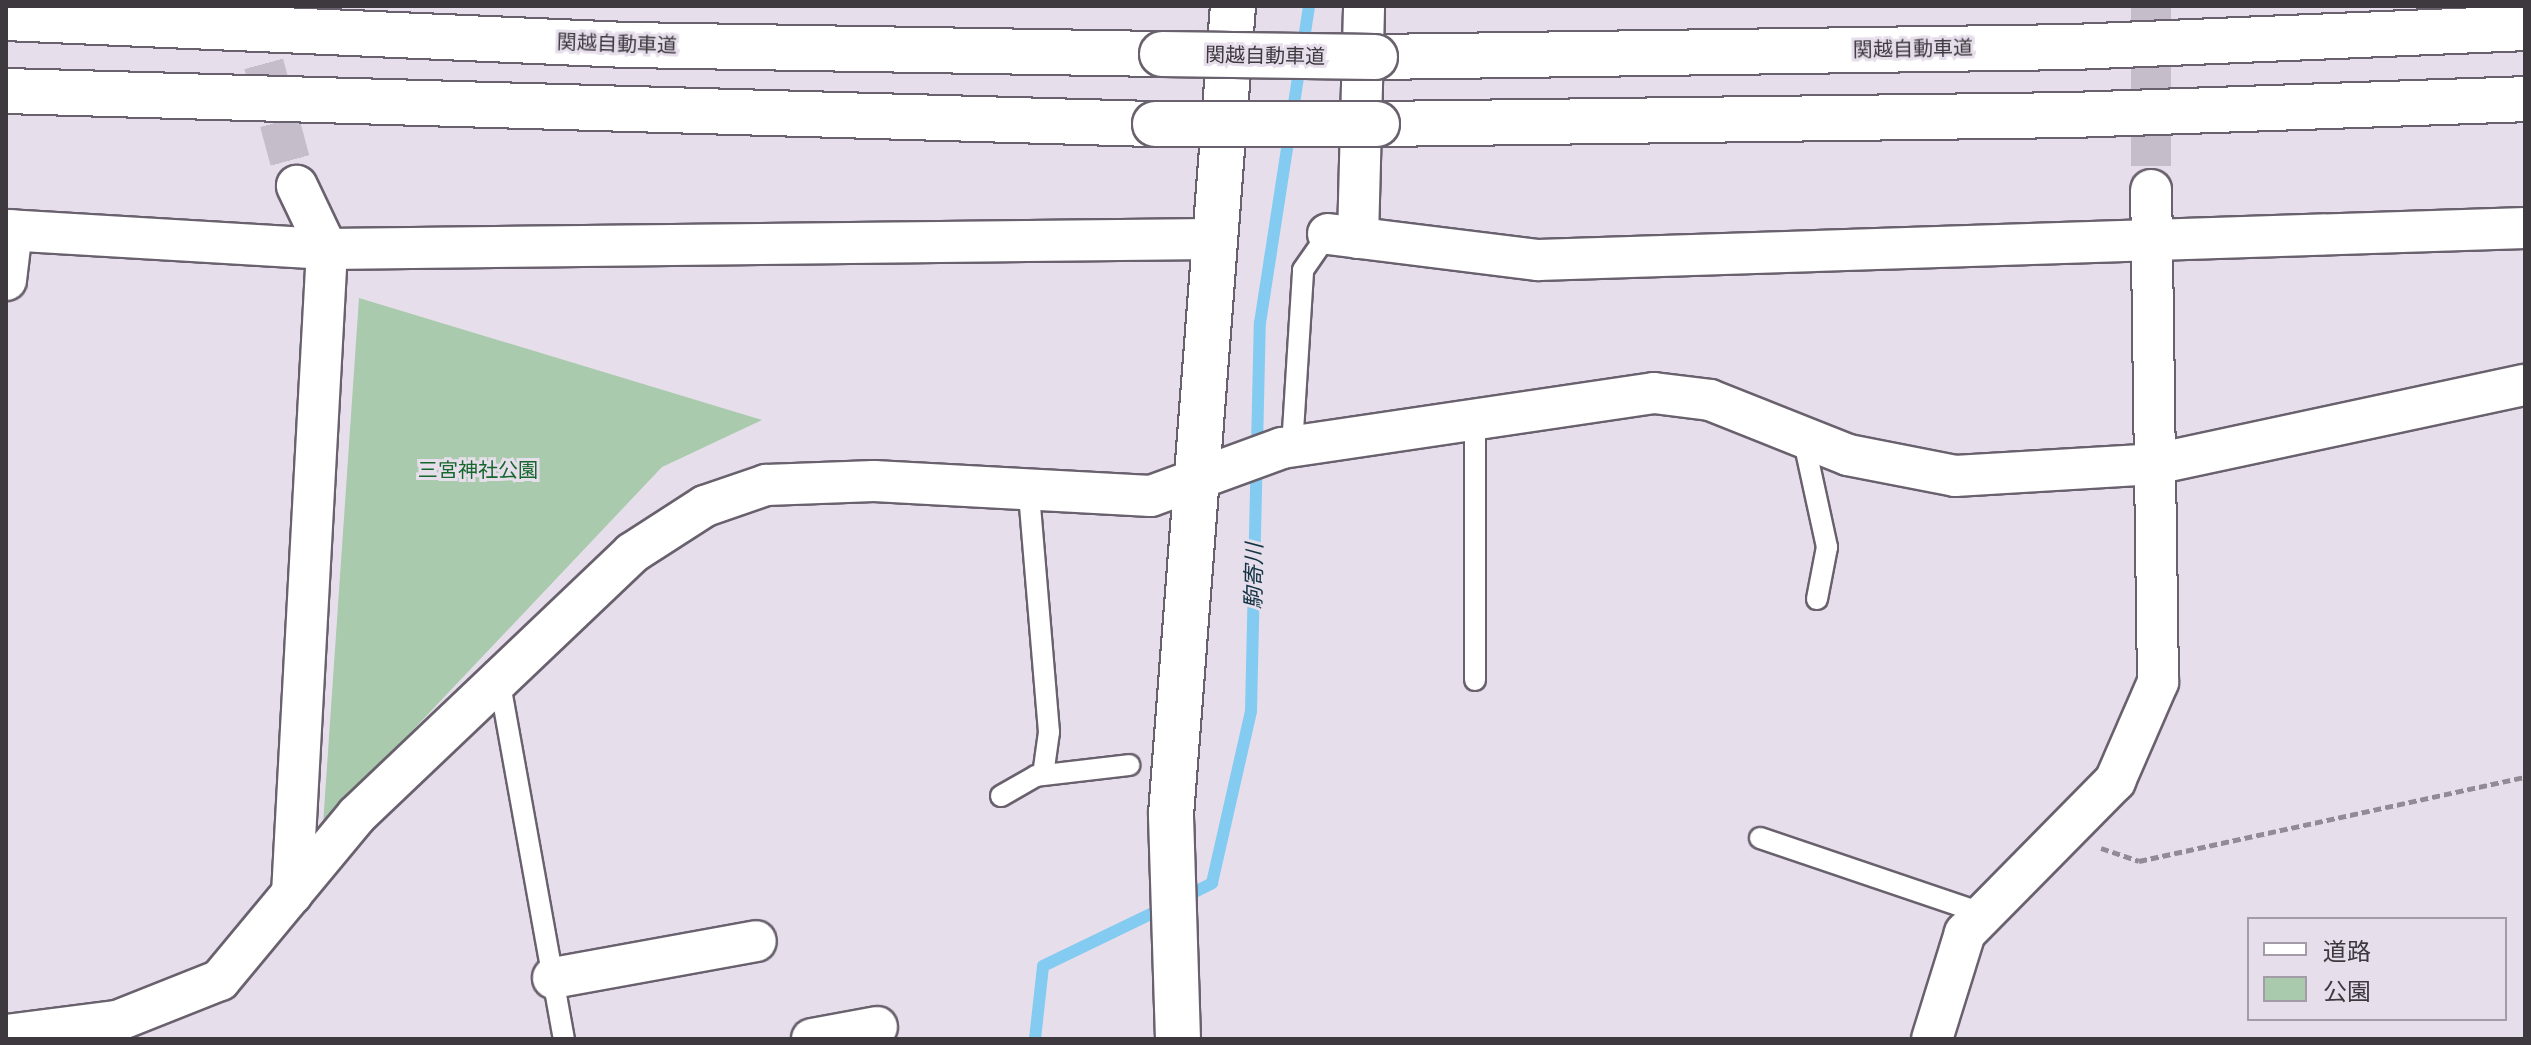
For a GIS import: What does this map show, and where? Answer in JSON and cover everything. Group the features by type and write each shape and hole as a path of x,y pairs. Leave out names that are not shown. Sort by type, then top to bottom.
{"main road":[{"path":"1178,1039 1171,815 1208,473 1212,239 1233,6"},
{"name":"関越自動車道","path":"6,18 628,45 1375,57 2073,47 2525,28"},
{"path":"6,91 1155,124 2071,115 2525,99"}],"street":[{"path":"1364,6 1343,236 1538,260 2150,244 2525,228"},
{"path":"292,894 327,249 297,186"},
{"path":"1932,1039 1965,933 2115,781 2158,682 2151,190"},
{"path":"6,280 9,230 327,249 1212,239"},
{"path":"6,1035 117,1021 220,980 357,815 500,684 632,553 717,502 766,485 874,481 1029,494 1151,496 1287,447 1654,393 1710,400 1848,455 1955,476 2155,464 2525,385"},
{"path":"553,978 756,941"},
{"path":"812,1039 877,1027"}],"lane":[{"path":"1287,447 1303,270 1343,236"},
{"path":"1475,421 1475,680"},
{"path":"1803,437 1827,547 1817,599"},
{"path":"1029,494 1049,732 1043,775"},
{"path":"500,684 564,1039"},
{"path":"1001,796 1043,775 1129,765"},
{"path":"1760,838 1985,914"}],"path":[{"path":"2062,835 2139,861 2525,777"}],"green space":[{"name":"三宮神社公園","path":"359,298 762,420 662,467 323,825"}],"waterway":[{"name":"駒寄川","path":"1181,899 1212,883 1251,711 1260,323 1309,6"},
{"name":"駒寄川","path":"1035,1039 1043,966 1165,907"}],"tunnel":[{"path":"248,6 297,186"},
{"path":"2151,6 2151,190"}]}
